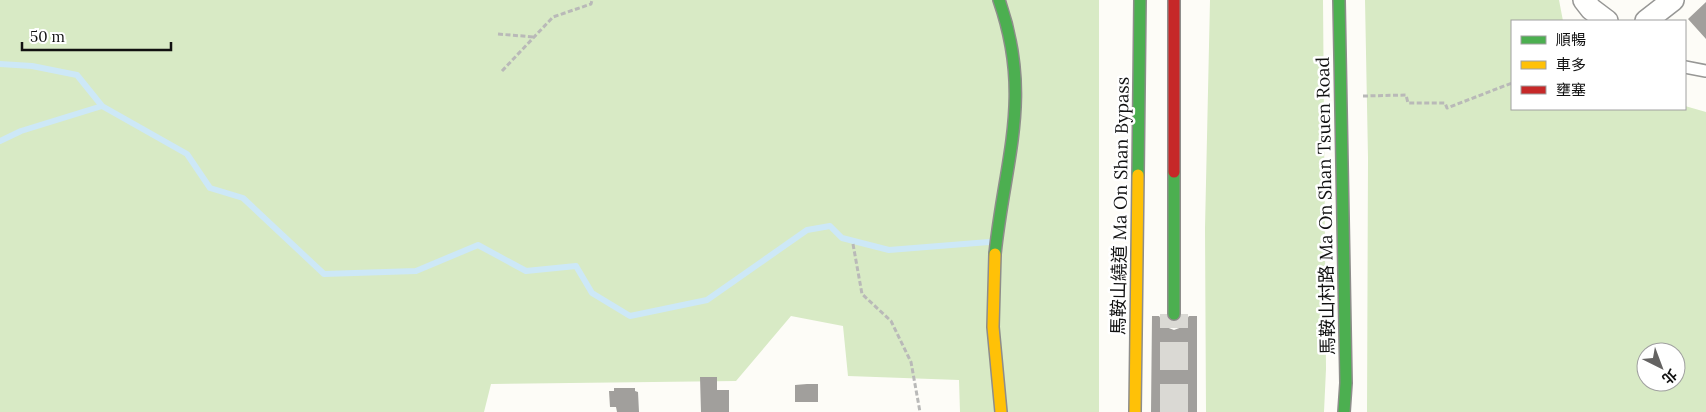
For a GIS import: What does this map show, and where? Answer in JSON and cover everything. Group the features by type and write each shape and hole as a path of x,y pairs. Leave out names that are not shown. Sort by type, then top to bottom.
{"street":[{"path":"999,0 1012,45 1016,77 1014,129 993,276 993,340 1001,412"},
{"name":"馬鞍山繞道 Ma On Shan Bypass","path":"1135,412 1140,0"},
{"path":"1174,0 1174,314"},
{"name":"馬鞍山村路 Ma On Shan Tsuen Road","path":"1339,0 1346,383 1344,412"},
{"path":"1584,0 1591,10 1606,20"},
{"path":"1647,20 1673,0"}],"lane":[{"path":"1686,67 1706,71"}],"path":[{"path":"502,71 553,17 591,4 592,0"},
{"path":"498,34 534,37"},
{"path":"1357,96 1406,95 1408,103 1445,103 1447,108 1511,84"},
{"path":"853,244 862,294 891,321 911,362 920,412"}],"green space":[{"path":"0,0 1099,0 1099,412 960,412 959,380 848,376 843,326 791,316 736,381 491,384 484,412 0,412"},
{"path":"1210,0 1323,0 1326,369 1324,412 1206,412 1205,228"},
{"path":"1365,0 1559,0 1563,20 1511,20 1511,110 1686,110 1686,106 1706,112 1706,412 1367,412 1368,158"}],"building":[{"path":"1706,2 1706,39 1688,19"},
{"path":"1152,316 1159,316 1166,327 1174,330 1182,327 1189,316 1197,316 1197,412 1151,412"},
{"path":"700,377 717,377 717,390 729,390 729,412 701,412"},
{"path":"818,384 818,402 795,402 795,385"},
{"path":"614,388 635,388 635,391 638,392 639,412 617,412 616,407 610,407 609,391 614,391"}],"waterway":[{"path":"0,64 32,66 77,75 102,106"},
{"path":"0,141 21,131 102,106 187,154 210,188 243,198 324,274 416,271 478,245 526,271 576,266 592,293 630,316 707,300 807,230 830,226 842,238 889,250 989,242"}],"tunnel":[{"path":"1174,314 1174,412"}],"traffic: fast":[{"path":"995,254 1014,127 1015,98 1014,67 1009,35 999,0"},
{"path":"1138,175 1140,0"},
{"path":"1339,0 1346,383 1344,412"},
{"path":"1174,172 1174,314"}],"traffic: slow":[{"path":"1135,412 1138,175"},
{"path":"995,254 993,327 1001,412"}],"traffic: jam":[{"path":"1174,0 1174,172"}]}
